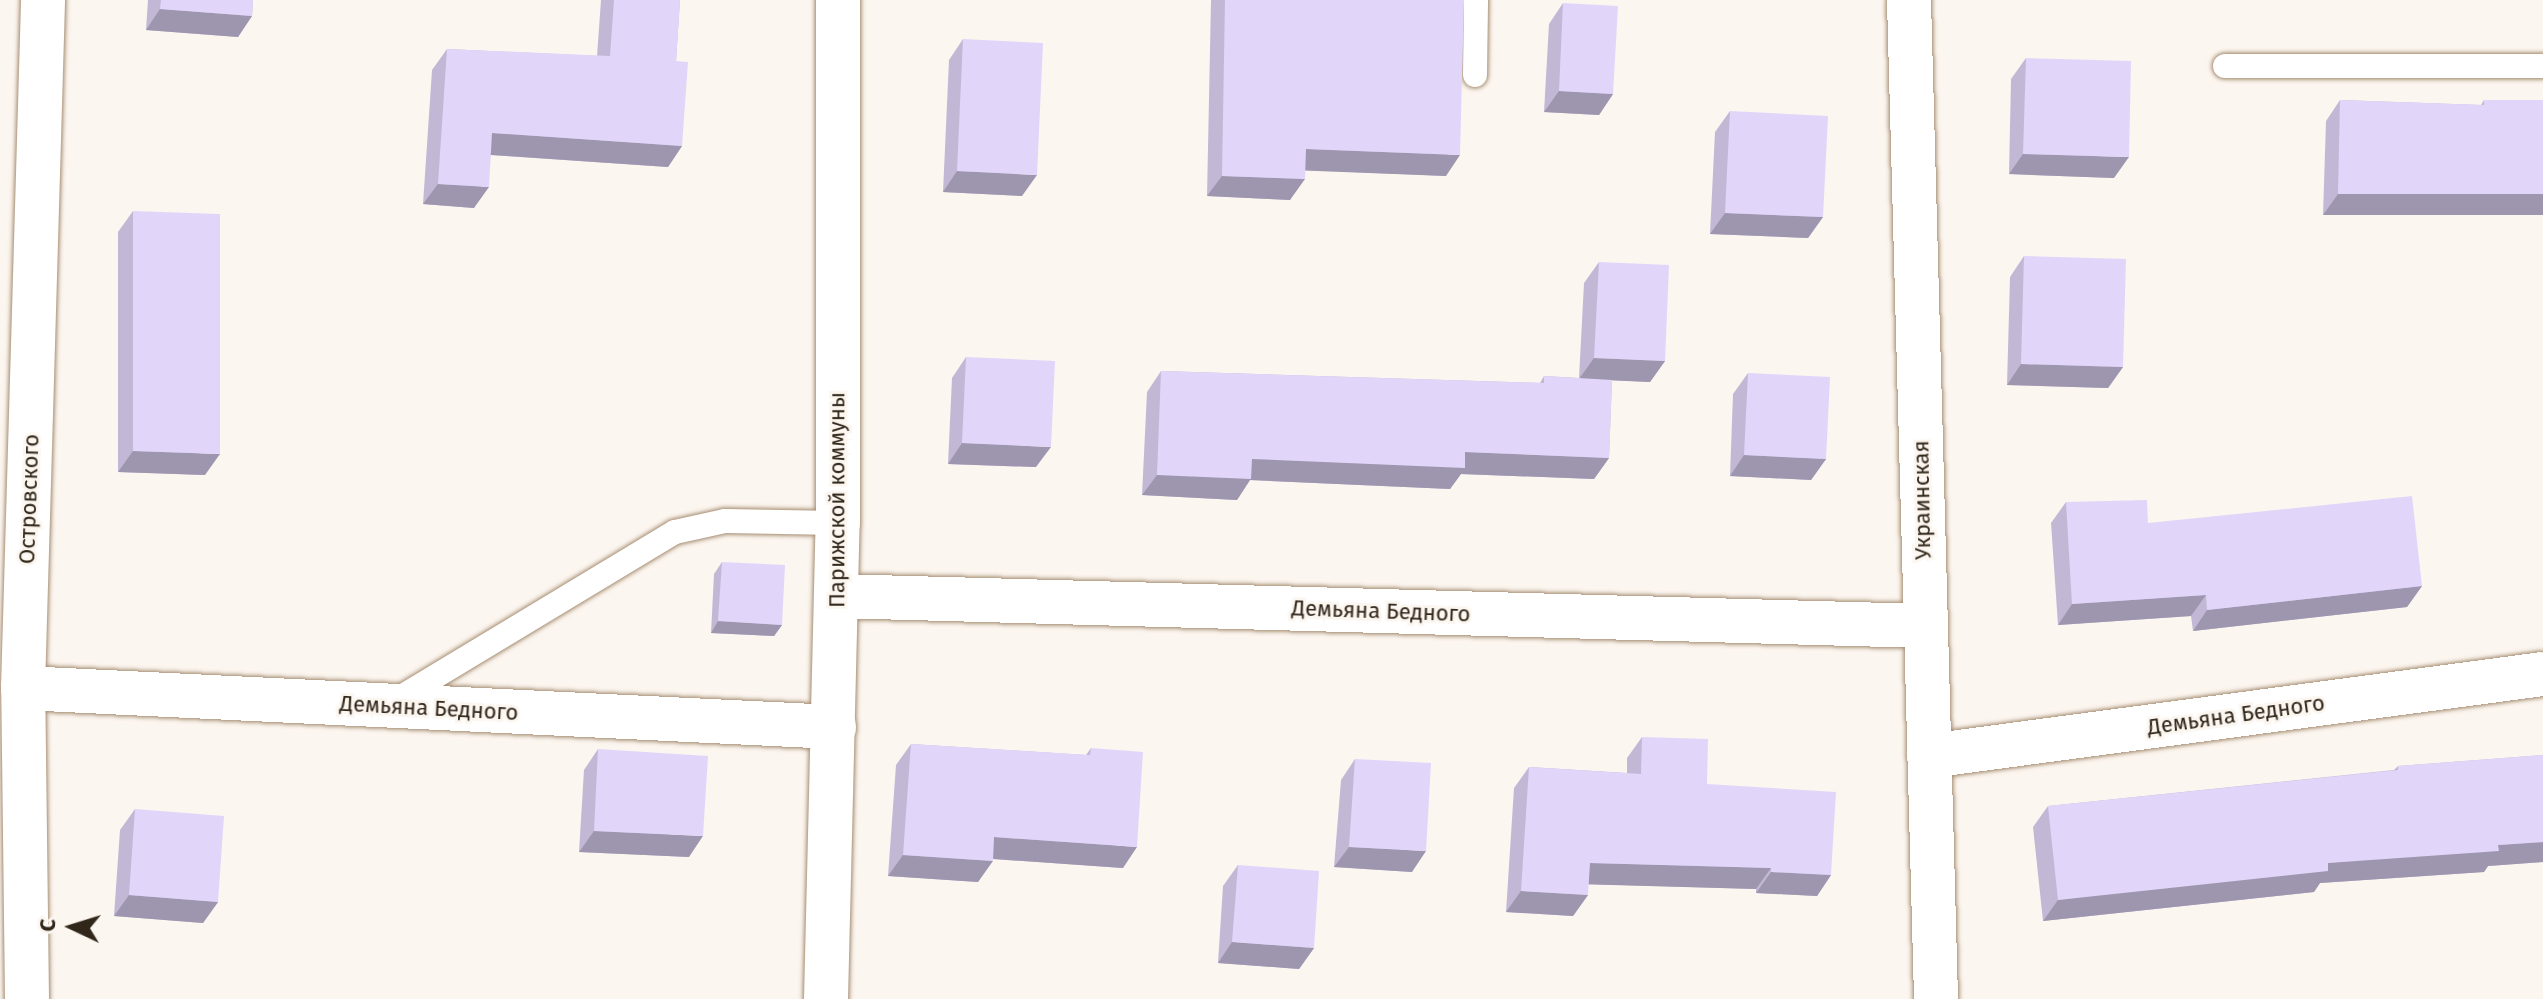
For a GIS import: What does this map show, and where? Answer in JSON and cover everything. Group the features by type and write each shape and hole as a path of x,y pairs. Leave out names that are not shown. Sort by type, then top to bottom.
{"street":[{"name":"Островского","path":"27,999 23,688 43,0"},
{"name":"Парижской коммуны","path":"826,999 838,523 838,0"},
{"name":"Украинская","path":"1909,0 1936,999"},
{"name":"Демьяна Бедного","path":"837,596 1926,626"},
{"name":"Демьяна Бедного","path":"1929,756 2543,674"},
{"name":"Демьяна Бедного","path":"23,688 834,727"}],"lane":[{"path":"1475,75 1476,0"},
{"path":"2225,66 2543,66"},
{"path":"388,706 675,532 725,521 838,523"}],"building":[{"path":"161,0 253,0 252,16 160,9"},
{"path":"614,0 680,0 676,61 688,62 682,146 492,133 489,187 438,184 447,49 610,56"},
{"path":"1225,0 1464,0 1460,155 1306,149 1305,179 1222,176"},
{"path":"1563,3 1618,6 1613,94 1559,91"},
{"path":"963,39 1043,43 1037,175 957,171"},
{"path":"2026,58 2131,61 2129,157 2023,154"},
{"path":"2340,100 2484,105 2484,100 2543,100 2543,194 2338,194"},
{"path":"1730,111 1828,116 1823,217 1725,213"},
{"path":"133,211 220,214 220,454 133,451"},
{"path":"2024,256 2126,259 2123,367 2021,364"},
{"path":"1599,262 1669,265 1665,361 1594,358"},
{"path":"966,357 1055,361 1051,447 962,443"},
{"path":"1161,371 1544,383 1544,376 1612,380 1609,458 1465,452 1465,468 1252,459 1251,479 1157,475"},
{"path":"1748,373 1830,377 1826,459 1744,455"},
{"path":"2412,496 2422,586 2207,610 2206,595 2072,604 2066,502 2147,500 2148,523"},
{"path":"722,562 785,565 782,625 718,621"},
{"path":"1642,737 1708,739 1707,784 1836,792 1831,875 1771,872 1771,868 1590,863 1588,895 1521,891 1529,767 1641,774"},
{"path":"911,744 1090,755 1091,748 1143,752 1137,847 994,837 993,861 903,855"},
{"path":"598,749 708,756 703,836 594,831"},
{"path":"2543,755 2543,842 2498,845 2499,851 2328,863 2328,871 2058,900 2048,806 2398,770 2398,766"},
{"path":"1355,759 1431,763 1426,851 1349,847"},
{"path":"135,809 224,816 218,902 129,895"},
{"path":"1238,865 1319,871 1314,948 1232,942"}]}
